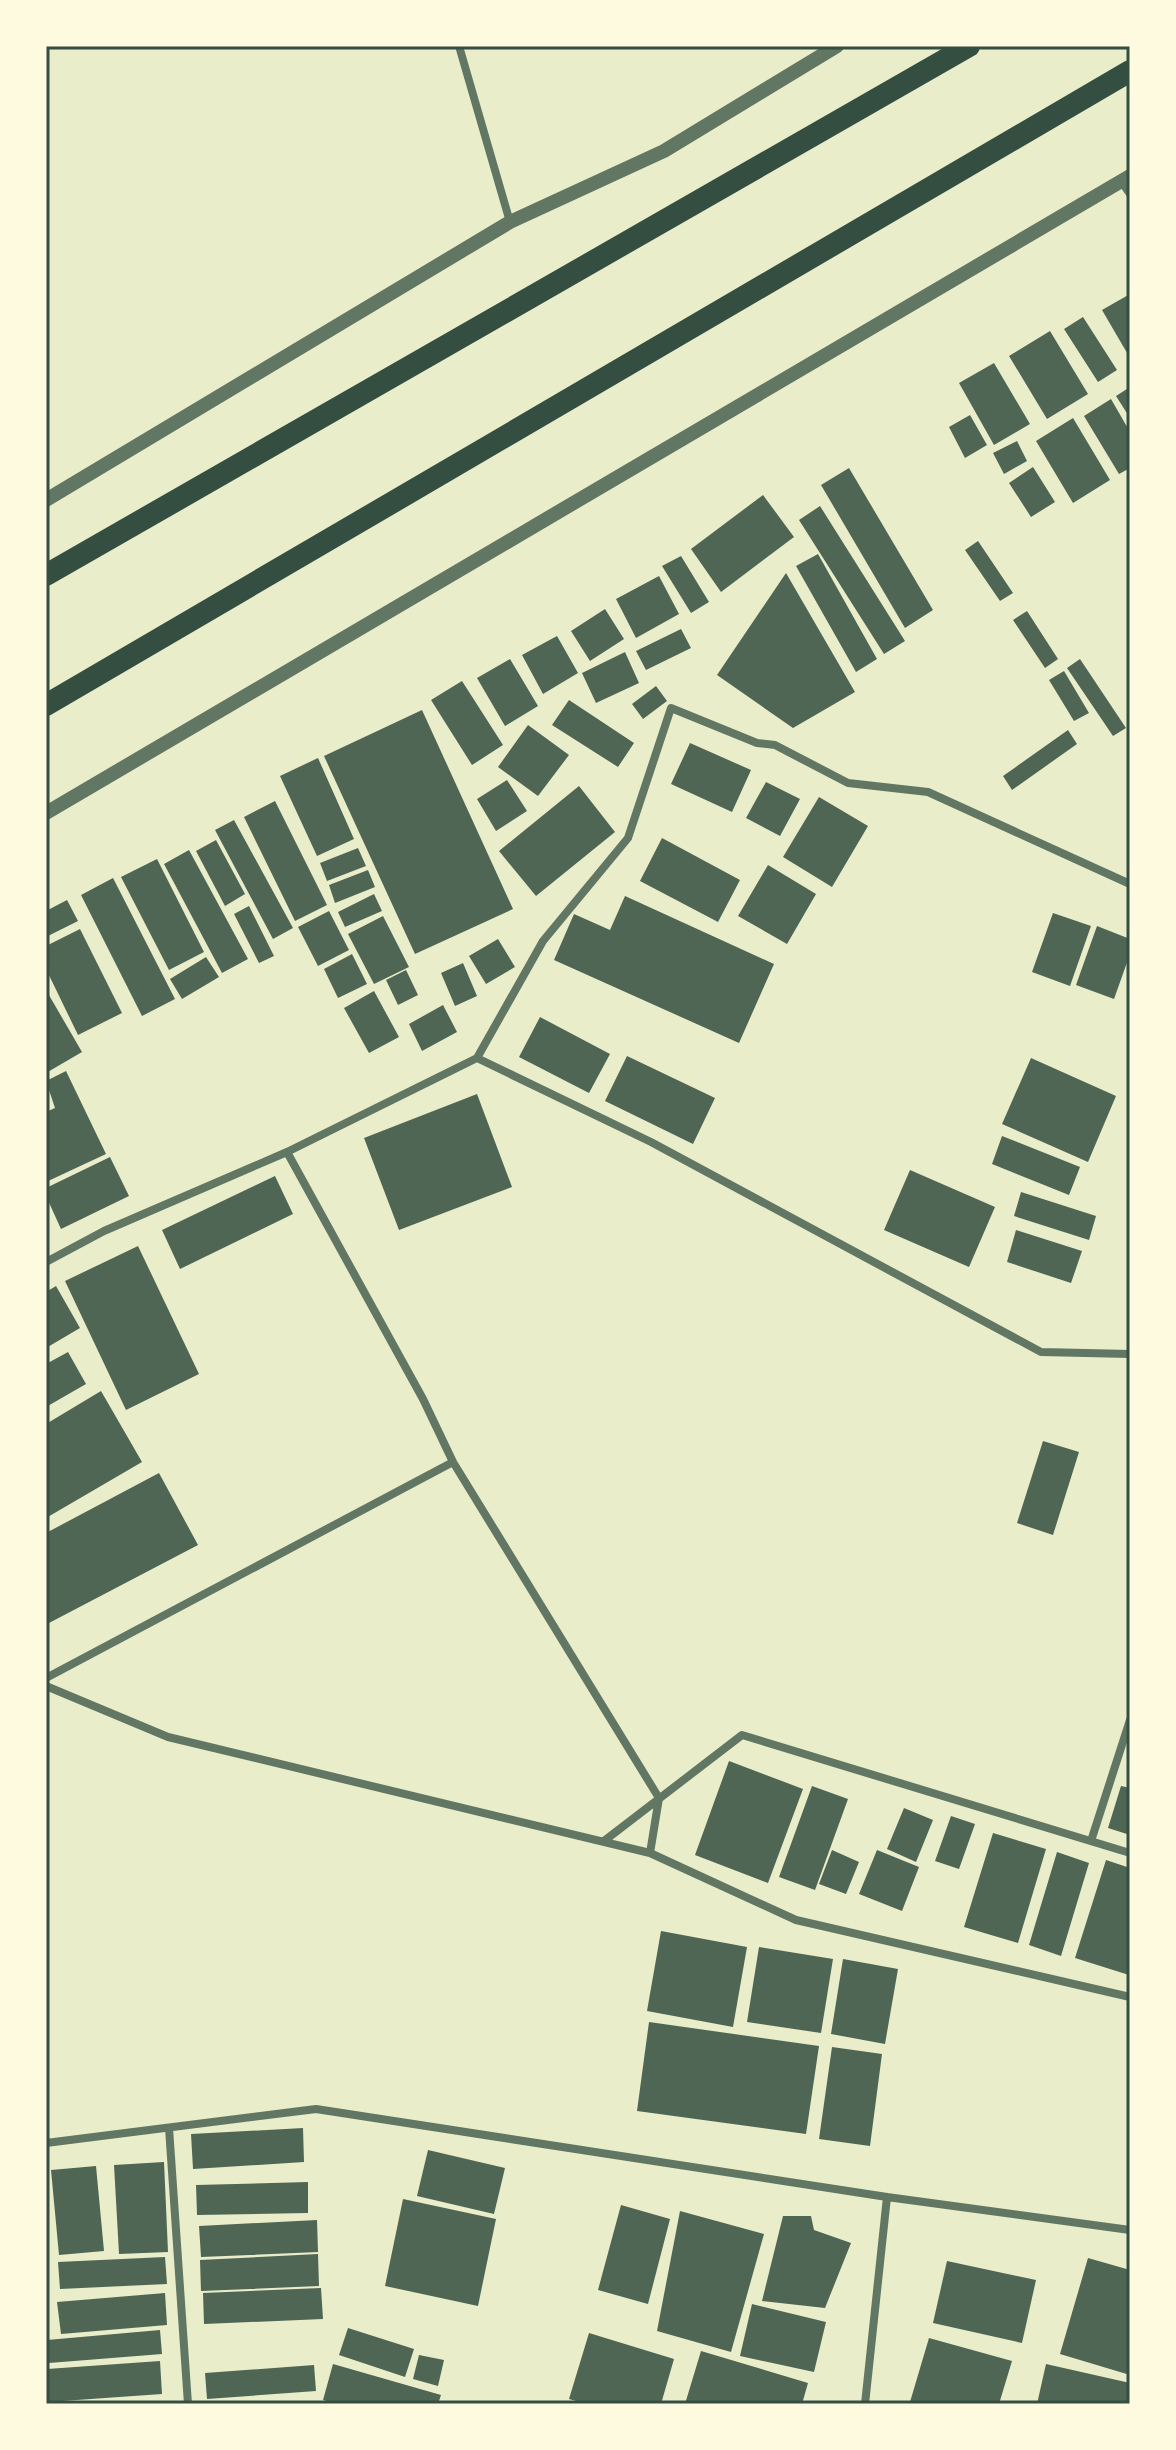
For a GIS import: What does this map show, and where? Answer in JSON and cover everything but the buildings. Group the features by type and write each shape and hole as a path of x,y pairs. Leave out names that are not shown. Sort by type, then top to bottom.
{"highway":[{"path":"46,575 969,46"},
{"path":"46,705 1130,71"}],"street":[{"path":"459,46 510,222"},
{"path":"46,500 510,222 664,151 837,46"},
{"path":"46,813 1127,184"},
{"path":"46,1262 104,1231 287,1152 477,1058 543,941 628,838 671,708 757,743 775,745 848,783 928,792 1130,884"},
{"path":"477,1058 651,1142 1041,1352 1130,1354"},
{"path":"287,1152 423,1399 453,1462 659,1798 650,1853"},
{"path":"46,1678 453,1462"},
{"path":"46,1686 168,1737 650,1853 796,1920 1130,1997"},
{"path":"1091,1841 1130,1720"},
{"path":"604,1841 742,1735 1130,1853"},
{"path":"46,2143 316,2109 887,2197 1130,2230"},
{"path":"169,2128 188,2404"},
{"path":"865,2404 887,2197"}]}
